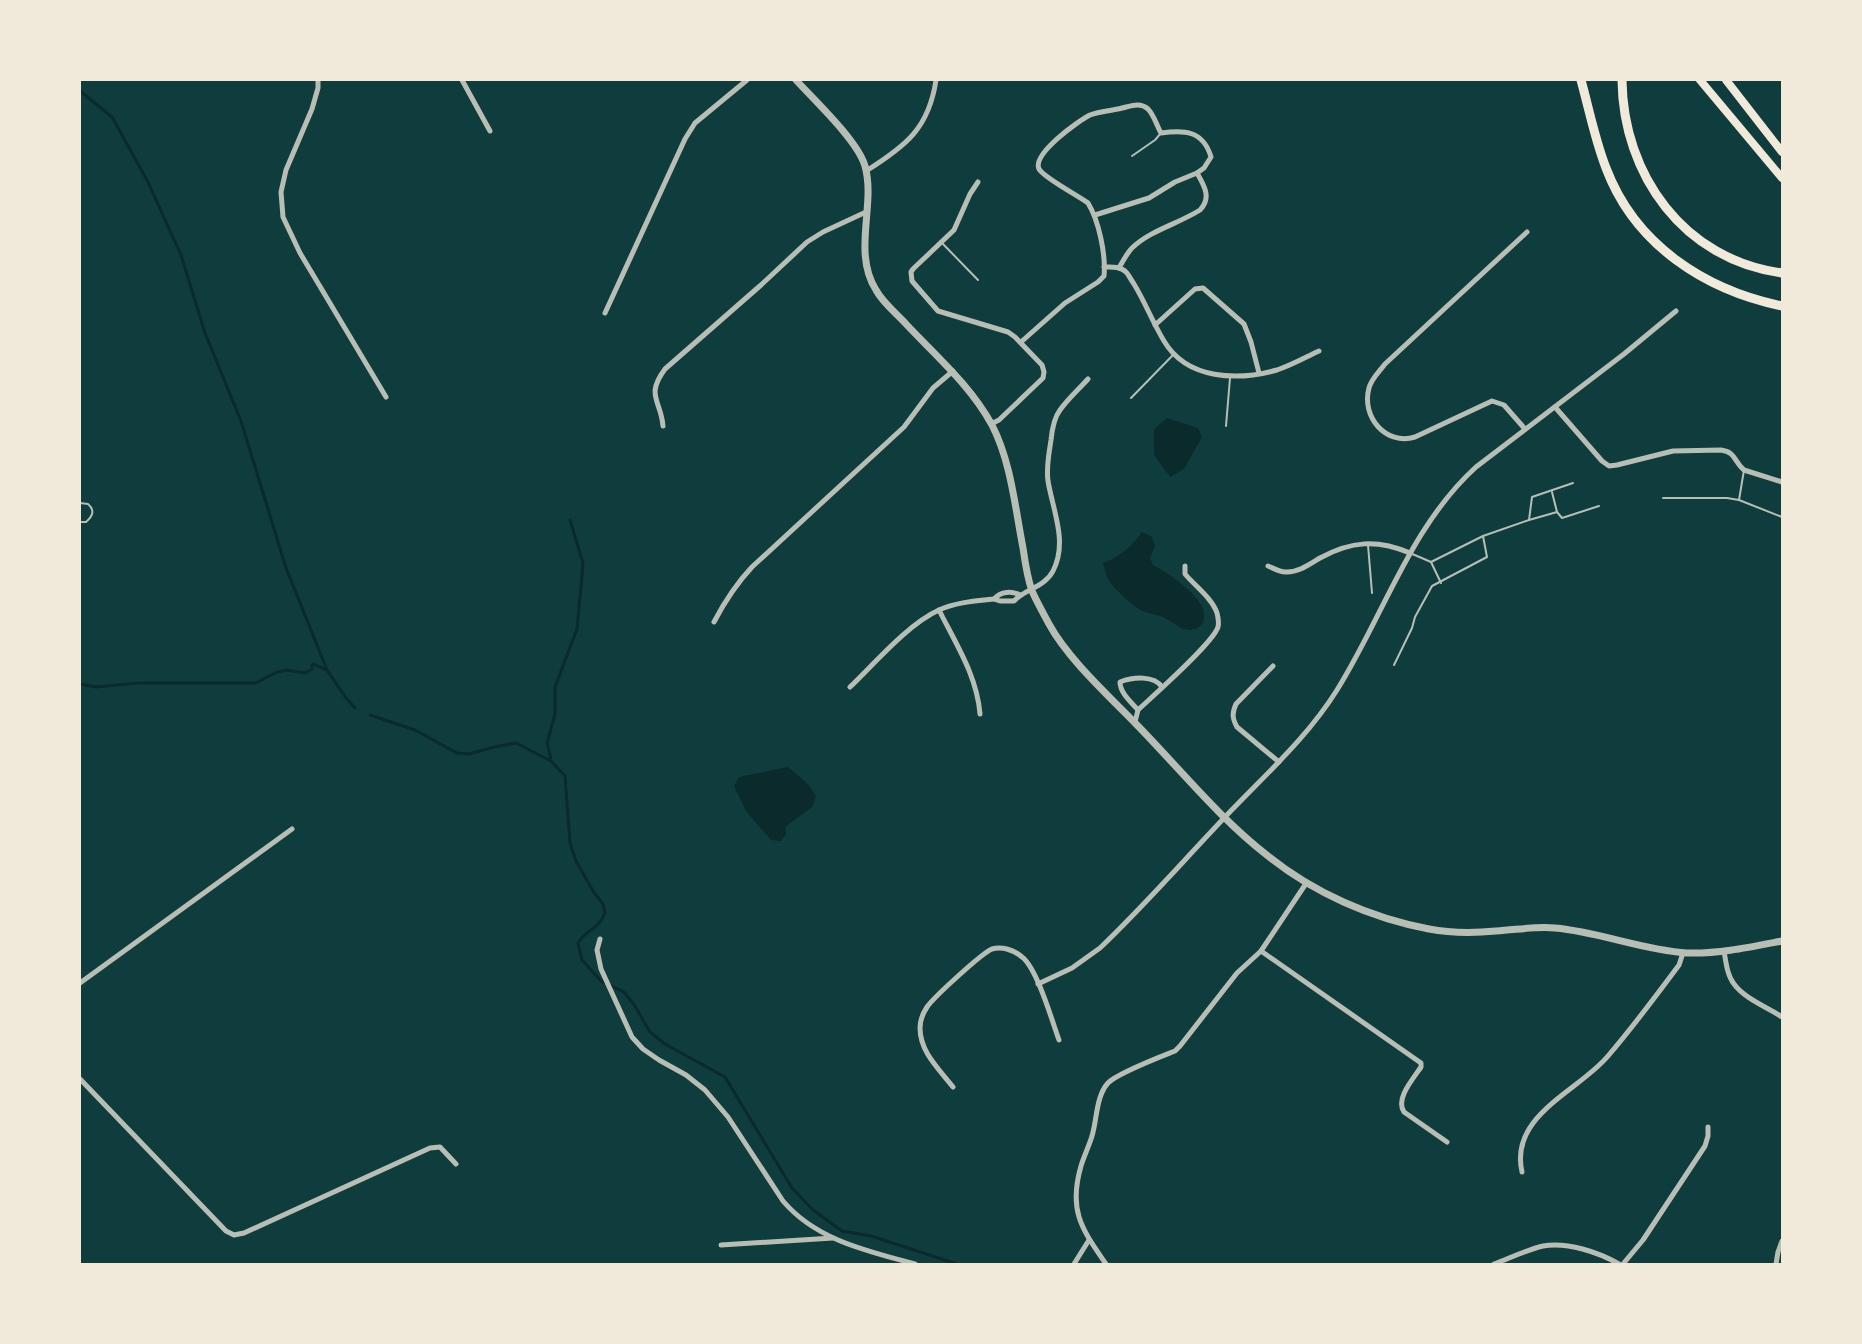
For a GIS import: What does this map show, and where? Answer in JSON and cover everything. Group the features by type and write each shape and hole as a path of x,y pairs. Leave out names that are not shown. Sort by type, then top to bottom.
{"highway":[{"path":"1581,80 1605,167 1615,189 1644,230 1663,249 1691,270 1714,283 1736,293 1782,306"},
{"path":"1622,80 1624,114 1634,151 1650,185 1668,210 1694,235 1716,250 1762,269 1782,273"}],"main road":[{"path":"1700,80 1782,178"},
{"path":"1726,80 1782,152"}],"street":[{"path":"318,80 312,109 286,170 281,192 283,217 300,253 386,397"},
{"path":"462,80 490,131"},
{"path":"606,313 686,137 695,123 747,80"},
{"path":"796,80 854,144 864,161 866,261 868,273 876,290 919,338 953,371 991,424 1008,470 1032,590 1052,630 1065,647 1224,818 1270,858 1345,903 1429,929 1495,931 1555,928 1683,952 1724,951 1782,941"},
{"path":"866,171 887,158 921,126 933,100 936,80"},
{"path":"1021,342 1070,298 1104,276 1095,215 1088,203 1041,171 1038,164 1046,151 1070,128 1088,116 1136,104 1148,109 1161,133 1185,131 1198,136 1210,152 1211,157 1204,168 1197,173 1175,182 1149,198 1095,215"},
{"path":"1119,268 1130,250 1138,243 1204,207 1206,192 1197,173"},
{"path":"978,182 954,230 911,272 912,281 938,311 1008,332 1021,342 1042,365 1043,378 1004,416 991,424"},
{"path":"663,426 655,390 658,379 665,369 807,242 866,212"},
{"path":"1525,429 1504,405 1492,402 1415,437 1406,440 1396,438 1382,431 1376,423 1369,410 1368,396 1374,377 1385,364 1527,232"},
{"path":"1104,267 1119,268 1126,272 1165,344 1188,364 1205,372 1230,377 1259,373 1288,366 1319,351"},
{"path":"1155,325 1195,289 1203,288 1244,324 1259,373"},
{"path":"1038,984 1072,968 1100,948 1301,740 1337,690 1410,553 1438,508 1462,479 1676,311"},
{"path":"714,622 732,591 752,567 904,427 933,388 953,371"},
{"path":"850,687 903,637 925,618 939,610 963,602 994,599 1014,601 1053,573 1059,548 1059,529 1048,481 1047,466 1053,424 1059,410 1088,379"},
{"path":"1554,407 1609,466 1657,453 1729,451 1744,470 1782,482"},
{"path":"1268,566 1285,572 1298,570 1339,549 1359,544 1383,544 1410,553"},
{"path":"1135,722 1138,710 1211,638 1218,627 1213,604 1185,574 1185,566"},
{"path":"994,599 997,595 1010,592 1020,595"},
{"path":"939,610 973,680 978,695 980,714"},
{"path":"1273,666 1236,704 1233,720 1237,727 1279,762"},
{"path":"1138,710 1122,691 1120,682 1151,678 1159,682 1162,687"},
{"path":"80,983 292,829"},
{"path":"1106,1264 1080,1223 1076,1185 1092,1136 1102,1092 1106,1085 1116,1077 1175,1051 1180,1046 1237,973 1261,951 1307,882"},
{"path":"600,939 597,950 601,969 632,1037 658,1060 686,1075 705,1090 728,1117 791,1210 833,1238 855,1248 915,1264"},
{"path":"953,1086 929,1058 922,1041 920,1022 928,1005 980,956 996,948 1020,955 1030,965 1059,1040"},
{"path":"1261,951 1421,1063 1421,1067 1404,1095 1401,1108 1447,1142"},
{"path":"1724,951 1727,969 1733,983 1743,993 1782,1017"},
{"path":"1522,1172 1521,1152 1533,1123 1554,1102 1607,1058 1679,965 1683,952"},
{"path":"80,1079 226,1231 234,1235 244,1233 430,1148 440,1147 456,1164"},
{"path":"1494,1264 1545,1246 1569,1246 1597,1253 1621,1264 1643,1240 1705,1146 1708,1127"},
{"path":"721,1245 833,1238"},
{"path":"1074,1264 1089,1240"},
{"path":"1776,1264 1782,1241"}],"lane":[{"path":"1132,156 1161,133"},
{"path":"942,243 978,280"},
{"path":"1131,398 1174,354"},
{"path":"1226,426 1230,377"},
{"path":"1739,500 1744,470"},
{"path":"1529,520 1532,497 1573,483"},
{"path":"1551,491 1557,512 1562,518 1599,506"},
{"path":"1663,498 1727,498 1739,500 1782,517"},
{"path":"80,503 88,504 92,514 86,522 80,522"},
{"path":"1431,562 1483,536 1557,512"},
{"path":"1394,665 1415,617 1432,586 1487,557 1483,536"},
{"path":"1368,544 1372,594"},
{"path":"1410,553 1431,562 1441,582"}],"water":[{"path":"1167,418 1198,428 1202,437 1184,469 1170,477 1154,455 1154,429"},
{"path":"1142,532 1152,537 1155,546 1150,558 1153,565 1186,588 1200,604 1204,612 1204,620 1198,628 1183,629 1165,618 1139,609 1109,581 1103,563 1125,551"},
{"path":"788,767 808,784 816,796 812,807 785,827 786,834 781,841 771,840 746,811 734,786 739,777"}],"waterway":[{"path":"80,91 112,117 148,182 181,255 205,333 241,421 286,568 327,670 355,708"},
{"path":"551,759 547,743 555,714 555,687 577,629 582,576 583,563 570,520"},
{"path":"80,684 96,687 139,683 256,683 286,670 305,673 312,669 314,664 326,670"},
{"path":"370,715 415,730 457,753 469,754 516,743 551,761 565,776 570,843 576,861 603,904 605,913 599,924 578,943 582,960 601,981 624,992 650,1032 665,1044 725,1077 792,1188 813,1210 842,1231 871,1236 957,1264"}]}
